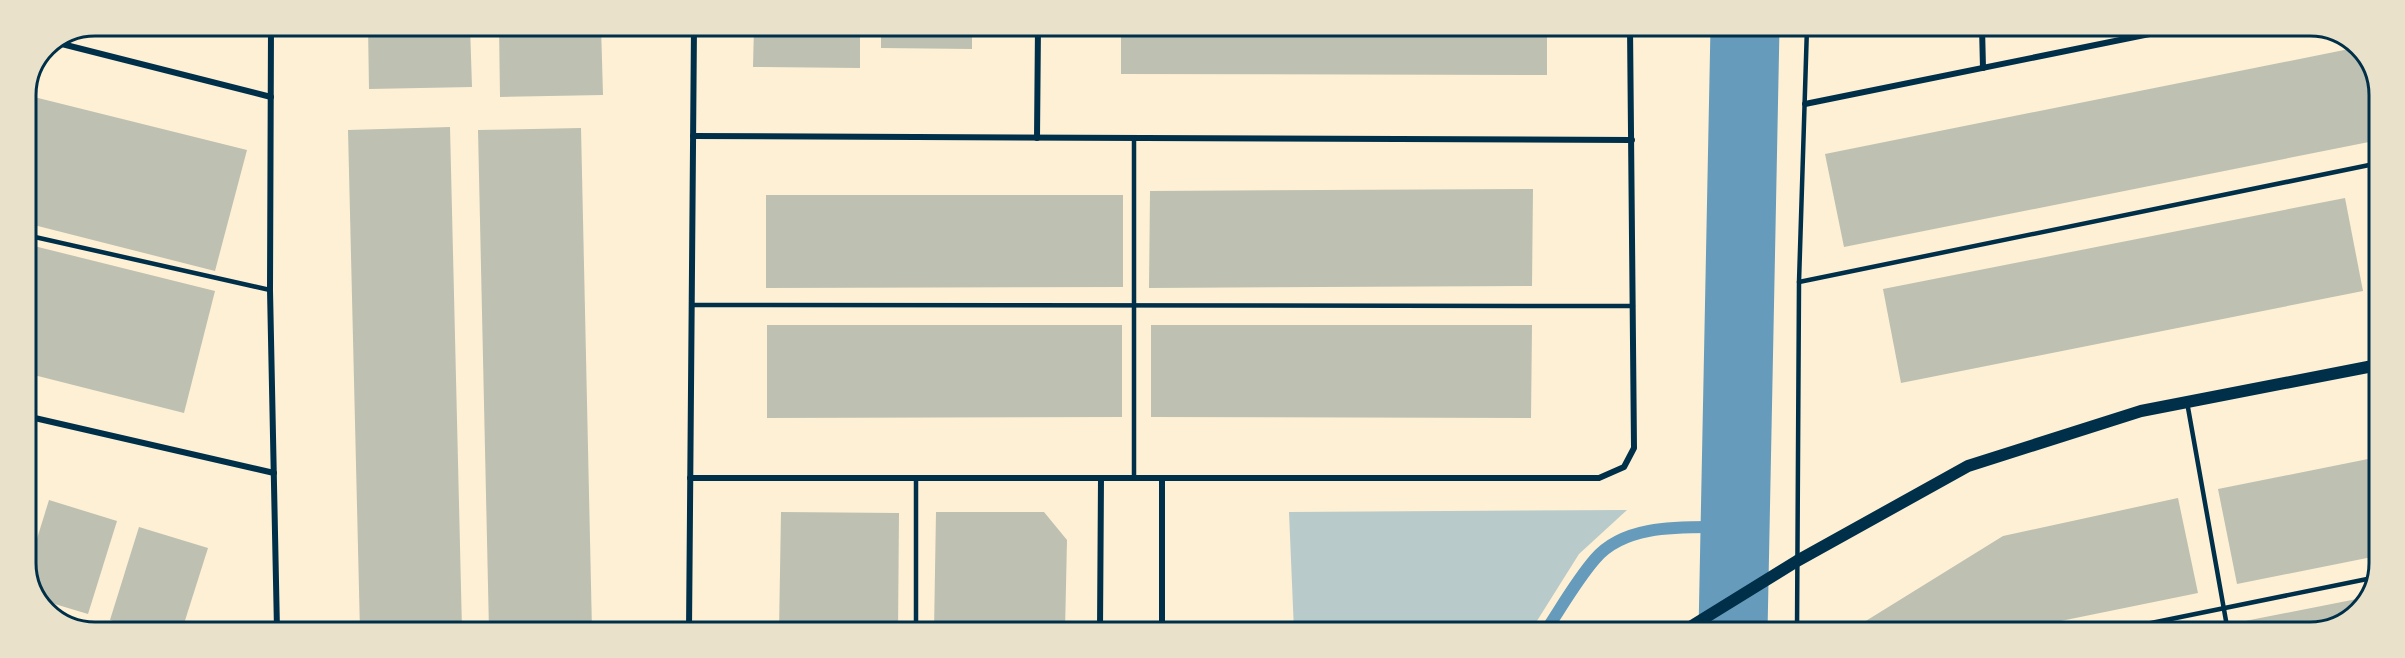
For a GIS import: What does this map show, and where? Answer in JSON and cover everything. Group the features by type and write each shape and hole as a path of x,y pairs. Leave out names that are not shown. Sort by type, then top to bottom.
{"main road":[{"path":"1697,622 1797,561 1968,466 2141,411 2369,367"}],"street":[{"path":"271,36 270,290 277,622"},
{"path":"689,622 694,36"},
{"path":"1037,138 1038,36"},
{"path":"690,478 1599,478 1624,467 1634,448 1630,36"},
{"path":"1982,36 1983,68"},
{"path":"1805,104 2140,36"},
{"path":"64,45 271,97"},
{"path":"693,136 1632,140"},
{"path":"36,418 274,473"},
{"path":"1100,622 1101,478"},
{"path":"1162,478 1162,622"}],"lane":[{"path":"1797,622 1799,282 1807,36"},
{"path":"1134,138 1134,478"},
{"path":"1799,282 2369,165"},
{"path":"36,237 270,290"},
{"path":"692,305 1633,306"},
{"path":"2187,402 2226,622"},
{"path":"915,622 916,478"},
{"path":"2156,622 2367,579"}],"shaded area":[{"path":"1627,510 1579,554 1536,622 1294,622 1289,512"}],"building":[{"path":"368,36 470,36 472,87 369,89"},
{"path":"499,36 601,36 603,95 500,97"},
{"path":"754,36 860,36 860,68 753,67"},
{"path":"881,36 972,36 972,49 881,48"},
{"path":"1121,36 1547,36 1547,75 1121,74"},
{"path":"2347,49 2365,72 2369,91 2369,142 1844,247 1825,154"},
{"path":"36,97 247,150 215,271 36,226"},
{"path":"450,127 462,622 360,622 348,130"},
{"path":"581,128 592,622 489,622 478,130"},
{"path":"1533,189 1532,286 1149,288 1150,191"},
{"path":"766,195 1123,195 1123,287 766,288"},
{"path":"2345,198 2363,291 1901,383 1883,289"},
{"path":"36,246 215,291 184,413 36,376"},
{"path":"767,325 1122,325 1122,417 767,418"},
{"path":"1151,325 1532,325 1531,418 1151,417"},
{"path":"2369,459 2369,558 2237,584 2218,489"},
{"path":"2178,498 2198,593 2056,622 1864,622 2003,536"},
{"path":"49,500 117,521 88,614 51,603 48,599 37,575 36,542"},
{"path":"781,512 899,513 898,622 779,622"},
{"path":"936,512 1044,512 1067,540 1065,622 934,622"},
{"path":"139,527 208,548 185,622 116,622 110,620"},
{"path":"2356,599 2346,610 2322,621 2240,622"}],"waterway":[{"path":"1733,622 1745,36"},
{"path":"1551,622 1581,576 1595,559 1608,547 1624,538 1660,529 1735,527"}]}
